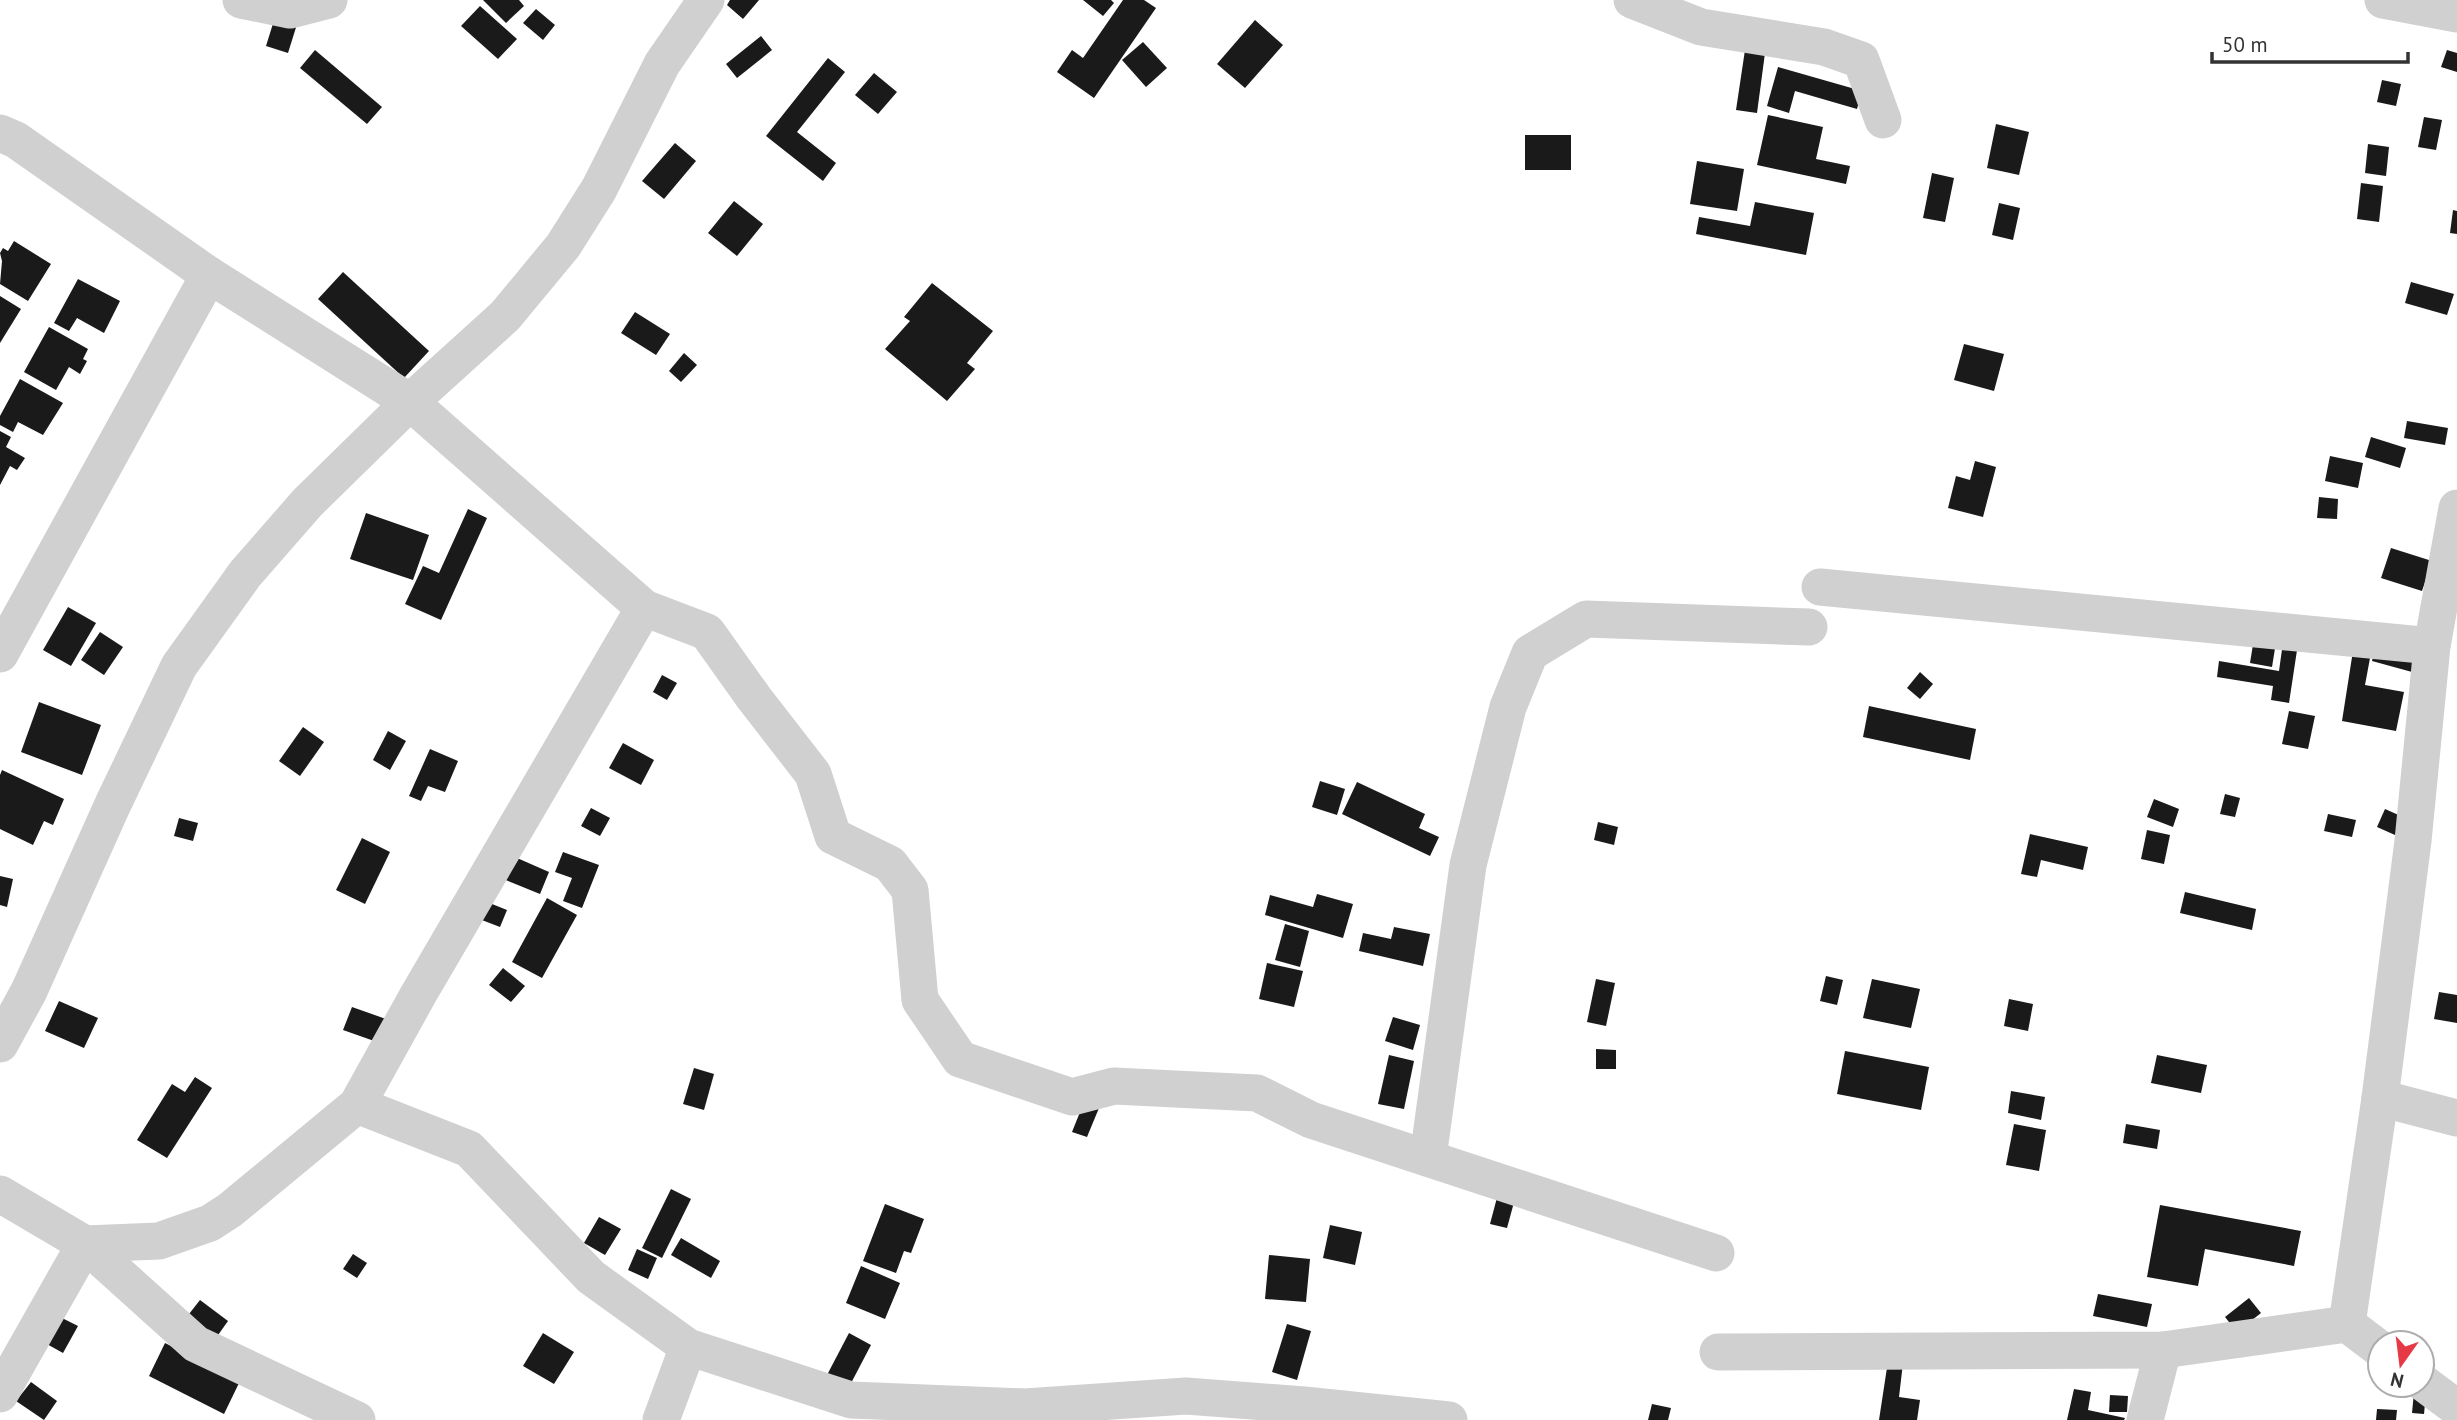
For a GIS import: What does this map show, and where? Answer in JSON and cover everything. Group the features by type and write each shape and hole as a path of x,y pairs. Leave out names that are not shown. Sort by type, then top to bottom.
{"street":[{"path":"241,0 290,10 329,0"},
{"path":"0,1044 29,991 113,804 180,666 245,574 307,503 410,402 505,316 563,246 600,190 662,64 706,0"},
{"path":"1632,0 1700,27 1824,47 1861,60 1883,120"},
{"path":"2383,0 2457,14"},
{"path":"5,146 410,402 644,608 707,632 813,774 833,836 890,864 910,890 920,1000 960,1059 1072,1097 1114,1087 1257,1093 1311,1121 1716,1253"},
{"path":"0,654 209,275"},
{"path":"2347,1324 2413,841 2432,646 2457,508"},
{"path":"1820,587 2432,646"},
{"path":"85,1244 159,1241 210,1223 230,1210 357,1105 418,995 644,608"},
{"path":"1428,1158 1468,864 1508,708 1530,653 1586,619 1809,627"},
{"path":"2380,1098 2457,1118"},
{"path":"357,1105 469,1149 591,1278 688,1347 851,1400 1025,1407 1186,1396 1449,1420"},
{"path":"0,1194 85,1244 196,1344 357,1420"},
{"path":"0,1394 85,1244"},
{"path":"1718,1352 2163,1350 2347,1324 2366,1338"},
{"path":"661,1420 688,1347"},
{"path":"2145,1420 2163,1350"},
{"path":"2436,1392 2457,1408"}],"building":[{"path":"483,0 519,0 524,6 506,23"},
{"path":"730,0 759,0 743,19 727,5"},
{"path":"1083,0 1111,0 1114,3 1103,16"},
{"path":"1123,0 1144,0 1156,8 1094,98 1057,72 1072,50 1083,58"},
{"path":"480,6 517,39 498,59 461,26"},
{"path":"536,9 555,25 543,40 523,23"},
{"path":"276,14 298,21 288,53 266,46"},
{"path":"1255,20 1283,45 1245,88 1217,64"},
{"path":"761,36 772,50 737,78 726,64"},
{"path":"1143,42 1167,68 1146,87 1122,60"},
{"path":"315,50 382,107 367,124 300,68"},
{"path":"1745,50 1765,53 1757,113 1736,110"},
{"path":"2447,50 2457,53 2457,72 2441,67"},
{"path":"828,58 845,72 797,132 836,163 823,181 766,136"},
{"path":"1778,67 1862,91 1857,109 1795,91 1789,113 1767,106"},
{"path":"874,73 897,92 878,114 855,95"},
{"path":"2382,80 2401,84 2396,106 2377,102"},
{"path":"1768,115 1823,127 1816,159 1850,166 1846,184 1757,165"},
{"path":"2424,117 2442,120 2436,150 2418,147"},
{"path":"1996,124 2029,132 2019,175 1987,168"},
{"path":"1525,135 1571,135 1571,170 1525,170"},
{"path":"675,143 696,161 664,199 642,181"},
{"path":"2368,144 2389,147 2386,176 2365,173"},
{"path":"1697,161 1744,169 1737,211 1690,204"},
{"path":"1932,173 1954,178 1945,222 1923,218"},
{"path":"2361,183 2383,186 2379,222 2357,219"},
{"path":"734,201 763,224 737,256 708,233"},
{"path":"1755,202 1814,213 1806,255 1696,234 1699,217 1750,226"},
{"path":"1999,203 2020,208 2013,240 1992,235"},
{"path":"2453,210 2457,211 2457,234 2450,233"},
{"path":"14,241 51,264 28,301 0,284 0,253 3,248 8,251"},
{"path":"343,272 429,351 404,378 318,299"},
{"path":"78,279 120,301 104,333 77,318 69,331 54,323"},
{"path":"2411,282 2454,294 2447,315 2405,303"},
{"path":"932,283 993,331 967,363 975,369 947,401 885,349 910,321 904,317"},
{"path":"0,296 21,309 0,343"},
{"path":"635,312 670,334 656,355 621,333"},
{"path":"49,327 88,349 83,359 87,361 80,374 69,367 56,390 24,372"},
{"path":"1964,344 2004,354 1994,391 1954,380"},
{"path":"684,353 697,365 681,382 669,371"},
{"path":"20,379 63,403 43,435 18,422 13,432 0,425 0,416"},
{"path":"2407,421 2448,428 2445,445 2404,438"},
{"path":"0,431 11,437 6,447 25,458 17,470 10,466 0,485"},
{"path":"2371,437 2406,448 2400,468 2365,457"},
{"path":"2330,456 2363,463 2358,488 2325,481"},
{"path":"1975,461 1996,467 1983,517 1948,508 1956,476 1970,480"},
{"path":"2319,497 2338,499 2337,519 2317,518"},
{"path":"468,509 487,518 441,620 405,604 423,566 439,573"},
{"path":"366,513 429,535 413,580 350,559"},
{"path":"2391,548 2432,561 2422,591 2381,578"},
{"path":"68,607 96,623 71,666 43,650"},
{"path":"100,632 123,647 104,675 81,660"},
{"path":"2255,632 2277,636 2272,667 2250,663"},
{"path":"2284,635 2299,637 2289,703 2271,700 2273,686 2217,677 2219,661 2279,671"},
{"path":"2355,638 2373,642 2365,685 2404,692 2396,731 2342,721"},
{"path":"2378,638 2418,649 2412,672 2372,661"},
{"path":"1920,672 1933,684 1920,699 1907,688"},
{"path":"662,675 677,683 667,700 653,692"},
{"path":"39,702 101,725 82,775 21,752"},
{"path":"1869,706 1976,729 1970,760 1863,737"},
{"path":"2289,711 2315,716 2308,749 2282,744"},
{"path":"303,727 324,742 300,776 279,761"},
{"path":"388,731 406,741 390,770 373,760"},
{"path":"623,743 654,760 641,785 609,768"},
{"path":"430,749 458,761 445,792 428,786 421,801 409,796"},
{"path":"2,770 64,799 53,825 44,821 33,845 0,829"},
{"path":"1320,781 1345,789 1337,815 1312,807"},
{"path":"1357,782 1425,814 1419,828 1439,837 1430,856 1342,814"},
{"path":"2225,794 2240,798 2235,817 2220,814"},
{"path":"2154,799 2179,809 2173,827 2147,817"},
{"path":"591,808 610,818 600,836 581,826"},
{"path":"2385,809 2403,817 2395,835 2377,827"},
{"path":"2328,814 2356,820 2352,837 2324,831"},
{"path":"179,818 198,823 193,841 174,836"},
{"path":"1598,822 1618,827 1614,845 1594,840"},
{"path":"2147,830 2170,835 2164,864 2141,859"},
{"path":"2030,834 2088,847 2083,870 2041,860 2037,877 2021,874"},
{"path":"362,838 390,852 365,904 336,890"},
{"path":"563,852 599,865 582,908 563,901 572,878 555,872"},
{"path":"508,854 549,872 540,894 498,877"},
{"path":"0,876 13,879 7,907 0,905"},
{"path":"2185,892 2256,909 2252,930 2180,913"},
{"path":"1317,894 1353,904 1343,938 1265,915 1270,895 1313,907"},
{"path":"547,898 577,915 542,978 512,962"},
{"path":"482,900 507,910 500,927 474,917"},
{"path":"1285,924 1309,931 1300,967 1275,960"},
{"path":"1394,927 1430,934 1423,966 1359,951 1363,933 1391,939"},
{"path":"1267,963 1303,971 1294,1007 1259,999"},
{"path":"503,968 525,986 511,1002 489,985"},
{"path":"1826,976 1843,980 1837,1005 1820,1001"},
{"path":"1596,979 1615,983 1606,1026 1587,1022"},
{"path":"1872,979 1920,989 1911,1028 1863,1018"},
{"path":"2439,992 2457,995 2457,1023 2434,1019"},
{"path":"2009,999 2033,1004 2028,1031 2004,1026"},
{"path":"59,1001 98,1018 84,1048 45,1031"},
{"path":"352,1007 386,1019 377,1042 343,1030"},
{"path":"1393,1017 1420,1025 1413,1050 1385,1041"},
{"path":"1596,1049 1616,1050 1616,1069 1596,1069"},
{"path":"1845,1051 1929,1067 1921,1110 1837,1094"},
{"path":"1389,1055 1414,1061 1404,1109 1378,1104"},
{"path":"2157,1055 2207,1065 2201,1093 2151,1083"},
{"path":"694,1068 714,1074 704,1110 683,1104"},
{"path":"195,1077 212,1088 167,1158 137,1140 172,1084 185,1092"},
{"path":"2011,1091 2045,1097 2041,1120 2008,1113"},
{"path":"1084,1102 1099,1108 1087,1137 1072,1132"},
{"path":"2014,1124 2046,1130 2039,1171 2006,1165"},
{"path":"2126,1124 2160,1130 2157,1149 2123,1143"},
{"path":"671,1189 691,1199 662,1258 642,1248"},
{"path":"1499,1190 1516,1195 1507,1228 1490,1224"},
{"path":"885,1204 924,1219 911,1253 904,1251 896,1273 863,1261"},
{"path":"2160,1205 2301,1231 2294,1266 2205,1249 2198,1286 2147,1277"},
{"path":"599,1217 621,1229 605,1255 584,1243"},
{"path":"1330,1225 1362,1232 1355,1265 1323,1258"},
{"path":"681,1238 720,1261 711,1278 671,1255"},
{"path":"637,1249 657,1258 648,1279 628,1270"},
{"path":"353,1254 367,1263 357,1278 343,1269"},
{"path":"1269,1255 1310,1259 1306,1302 1265,1299"},
{"path":"861,1266 900,1283 885,1319 846,1303"},
{"path":"2098,1294 2152,1304 2147,1327 2093,1316"},
{"path":"2249,1298 2261,1313 2237,1332 2225,1317"},
{"path":"200,1300 228,1321 211,1345 182,1323"},
{"path":"60,1317 78,1326 63,1353 45,1343"},
{"path":"1287,1324 1311,1331 1297,1380 1272,1372"},
{"path":"543,1333 574,1352 554,1384 523,1366"},
{"path":"849,1333 871,1345 849,1387 827,1375"},
{"path":"165,1343 240,1381 224,1414 149,1376"},
{"path":"1888,1361 1903,1363 1899,1397 1920,1400 1917,1420 1879,1420"},
{"path":"31,1382 57,1401 44,1420 16,1401"},
{"path":"2074,1389 2091,1392 2088,1410 2125,1418 2124,1420 2067,1420"},
{"path":"2110,1395 2128,1396 2127,1412 2109,1412"},
{"path":"2413,1399 2425,1399 2424,1414 2412,1413"},
{"path":"1652,1404 1671,1408 1668,1420 1648,1420"},
{"path":"2377,1409 2397,1410 2396,1420 2376,1420"}]}
